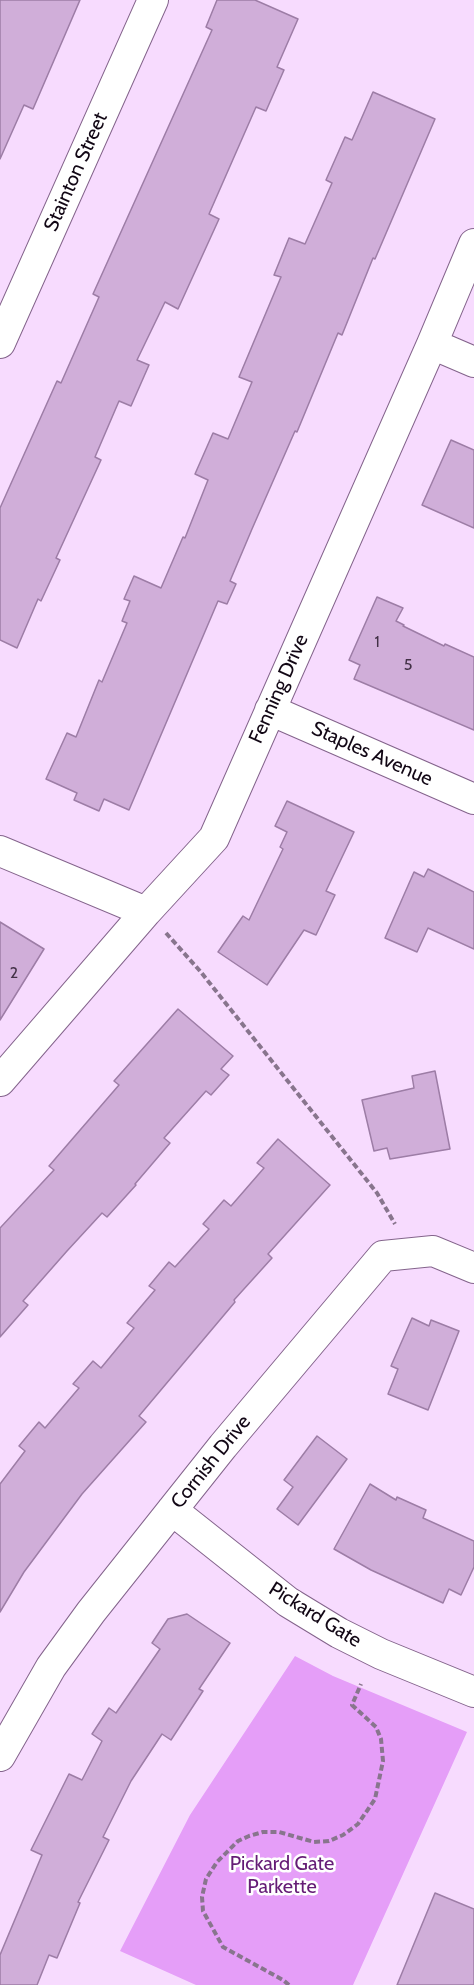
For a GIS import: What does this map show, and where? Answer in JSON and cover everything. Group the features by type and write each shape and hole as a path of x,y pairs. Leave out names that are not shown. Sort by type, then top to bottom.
{"street":[{"name":"Stainton Street","path":"0,343 153,0"},
{"name":"Fenning Drive","path":"0,1081 146,912 214,838 474,244"},
{"path":"432,344 474,362"},
{"name":"Staples Avenue","path":"270,710 474,799"},
{"path":"0,850 146,912"},
{"name":"Cornish Drive","path":"0,1756 51,1667 91,1612 223,1446 383,1256 433,1251 474,1268"},
{"name":"Pickard Gate","path":"172,1510 232,1559 298,1608 339,1633 381,1654 474,1692"}],"path":[{"path":"146,912 200,971 377,1193 412,1253"},
{"path":"289,1985 223,1947 203,1911 202,1897 206,1879 217,1862 238,1841 249,1836 263,1832 279,1832 314,1842 329,1841 343,1835 358,1824 375,1799 383,1761 381,1739 376,1727 352,1705 361,1684"}],"green space":[{"name":"Pickard Gate Parkette","path":"295,1656 333,1676 467,1732 353,1985 196,1985 120,1951 190,1815"}],"building":[{"path":"0,0 80,0 33,109 24,105 0,159"},
{"path":"217,0 255,0 298,19 277,67 284,70 266,111 256,107 209,214 219,219 178,309 165,302 137,360 149,365 131,406 119,401 95,457 101,460 56,558 60,560 41,601 38,599 17,648 0,640 0,508 57,381 61,383 99,297 93,294 212,30 206,27"},
{"path":"373,92 435,119 375,259 373,258 342,335 338,333 297,432 295,431 252,529 230,581 236,584 227,604 218,601 129,810 104,799 99,811 74,800 77,793 46,779 67,733 76,737 99,680 102,682 127,623 122,621 130,601 124,599 134,576 161,588 183,537 185,538 208,480 195,474 213,433 228,439 252,382 239,377 281,277 274,275 289,238 305,244 332,183 326,180 345,137 352,140"},
{"path":"451,440 474,450 474,528 422,505"},
{"path":"377,597 403,608 396,621 403,626 444,646 445,644 474,657 474,730 354,679 360,665 349,660"},
{"path":"287,801 354,832 326,891 335,895 316,935 304,930 267,985 218,952 243,916 249,920 283,849 280,847 287,832 275,826"},
{"path":"428,869 474,892 474,949 428,928 417,952 385,938 414,872 424,877"},
{"path":"0,922 44,949 0,1020"},
{"path":"178,1009 233,1056 221,1069 229,1075 211,1095 206,1091 164,1138 170,1143 136,1185 107,1217 102,1213 67,1251 23,1301 28,1305 0,1337 0,1228 54,1170 49,1166 119,1085 114,1081"},
{"path":"435,1071 450,1149 390,1159 387,1148 374,1151 362,1100 414,1088 412,1076"},
{"path":"278,1139 330,1185 268,1254 272,1258 234,1300 235,1302 139,1416 146,1422 82,1494 24,1572 0,1612 0,1484 25,1451 19,1446 39,1422 45,1428 79,1388 73,1384 93,1361 101,1368 134,1328 127,1323 155,1290 149,1286 169,1262 175,1267 209,1229 203,1224 224,1200 231,1206 264,1168 257,1163"},
{"path":"412,1318 429,1326 431,1320 459,1331 428,1410 388,1394 398,1369 391,1366"},
{"path":"317,1436 347,1459 298,1525 277,1509 293,1487 284,1480"},
{"path":"370,1484 396,1500 397,1497 426,1510 423,1518 474,1541 474,1567 461,1595 449,1589 443,1603 371,1570 334,1549"},
{"path":"187,1614 230,1643 199,1689 203,1691 171,1740 162,1734 131,1781 103,1837 109,1840 78,1902 80,1903 57,1958 49,1955 37,1985 0,1985 0,1955 42,1855 31,1850 69,1774 82,1780 102,1741 92,1734 109,1708 116,1713 160,1649 152,1643 168,1619"},
{"path":"435,1893 474,1909 474,1985 397,1985"}]}
